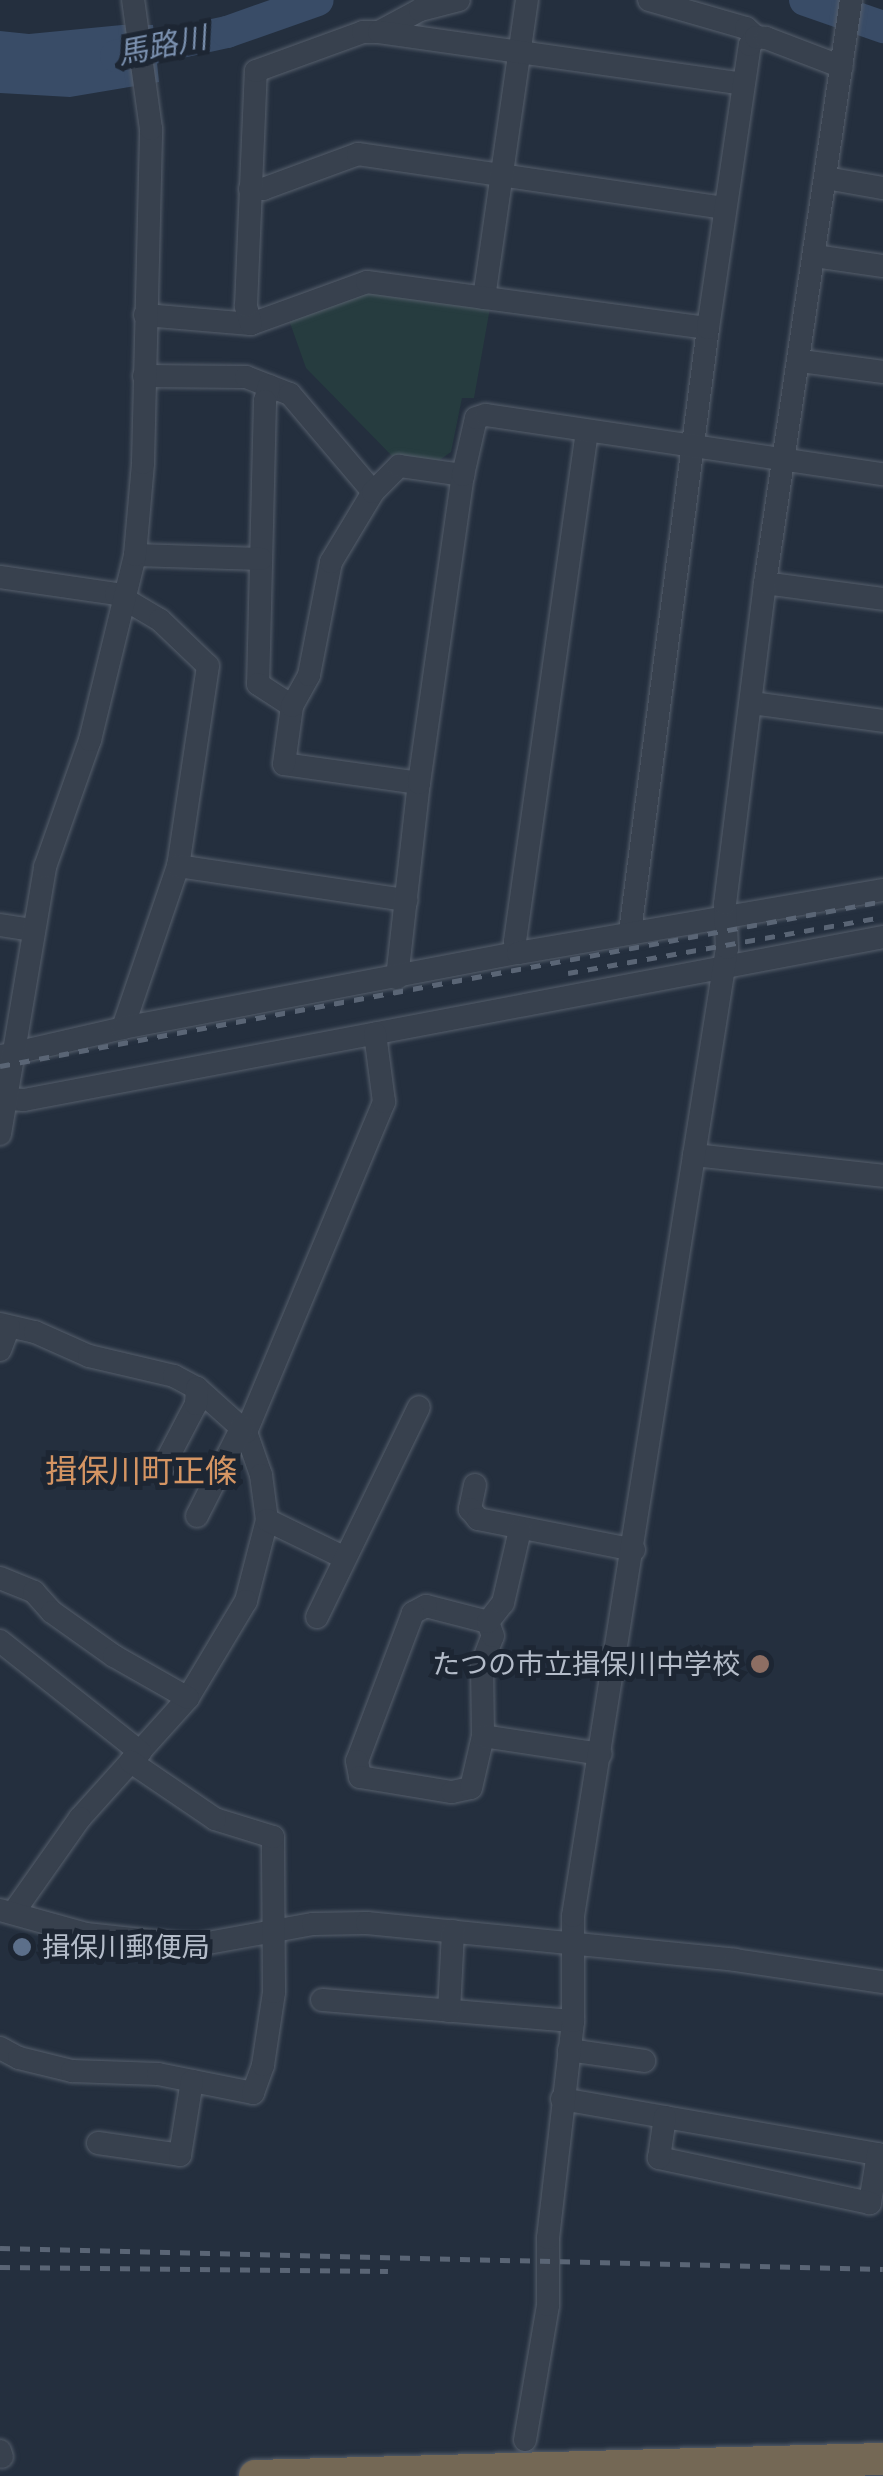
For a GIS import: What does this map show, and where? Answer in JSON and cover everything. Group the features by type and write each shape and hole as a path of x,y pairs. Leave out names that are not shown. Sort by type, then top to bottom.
{"highway":[{"path":"255,2476 883,2459"}],"street":[{"path":"379,32 420,10 459,0"},
{"path":"484,298 528,0"},
{"path":"650,0 746,28 756,37 843,61"},
{"path":"525,2440 548,2305 548,2238 572,2021 571,1942 727,948 725,916 766,583 787,460 851,0"},
{"path":"0,1134 9,1099 8,1055 46,867 90,740 135,556 151,128 134,6"},
{"path":"250,324 246,306 256,72 362,32 379,32 743,84"},
{"path":"630,932 708,328 743,84 756,37"},
{"path":"250,190 263,190 358,154 725,208"},
{"path":"826,178 883,188"},
{"path":"815,256 883,266"},
{"path":"145,315 250,324 367,282 708,328"},
{"path":"801,361 883,372"},
{"path":"144,376 246,377 290,394 373,492"},
{"path":"269,386 265,401 258,684 292,706"},
{"path":"397,978 419,783 463,475 476,418 486,415 883,474"},
{"path":"518,953 515,941 588,431"},
{"path":"419,783 284,764 292,706 309,675 331,562 373,492 400,466 463,475"},
{"path":"135,556 260,559"},
{"path":"0,577 116,594 160,620 208,666 178,866 124,1028"},
{"path":"766,583 883,600"},
{"path":"752,703 883,721"},
{"path":"178,866 406,900"},
{"path":"8,1055 124,1028 518,953 883,890"},
{"path":"0,925 32,930"},
{"path":"9,1099 24,1100 883,936"},
{"path":"197,1516 244,1430 384,1102 374,1034"},
{"path":"694,1154 883,1176"},
{"path":"0,1350 5,1326 35,1332 89,1356 174,1376 197,1388 244,1430 261,1475 268,1520 246,1602 188,1698 80,1818 6,1912 86,1934 178,1944 197,1945 274,1929 367,1923 571,1942 883,1982"},
{"path":"160,1471 196,1404 197,1388"},
{"path":"317,1616 419,1407"},
{"path":"475,1485 470,1509 478,1519 634,1550"},
{"path":"268,1520 343,1557"},
{"path":"488,1622 504,1603 520,1530"},
{"path":"0,1578 34,1592 52,1612 114,1656 188,1698"},
{"path":"426,1606 488,1622 493,1636 482,1664 483,1736 470,1788 452,1792 360,1776 357,1762 413,1612 426,1606"},
{"path":"0,1641 135,1757 216,1819 274,1838 274,1992 263,2065 253,2093 158,2074 72,2071 20,2058 0,2048"},
{"path":"483,1736 601,1754"},
{"path":"449,2011 453,1930"},
{"path":"322,2000 572,2021"},
{"path":"569,2050 644,2061"},
{"path":"98,2143 180,2155 192,2081"},
{"path":"562,2099 878,2154 870,2203 659,2158 665,2117"}],"green space":[{"path":"373,291 490,308 474,398 462,398 451,452 438,461 392,456 306,368 289,320"}],"water":[{"path":"153,25 159,82 70,97 0,93 0,31 29,34"}],"waterway":[{"name":"馬路川","path":"116,56 227,32 318,0"},
{"name":"馬路川","path":"805,0 883,27"}],"railway":[{"path":"0,1066 883,901"},
{"path":"568,973 883,917"},
{"path":"0,2248 883,2269"},
{"path":"0,2267 388,2271"}],"place":[{"name":"たつの市立揖保川中学校","path":"760,1664"},
{"name":"揖保川郵便局","path":"22,1947"}],"district":[{"name":"揖保川町正條","path":"141,1471"}]}
